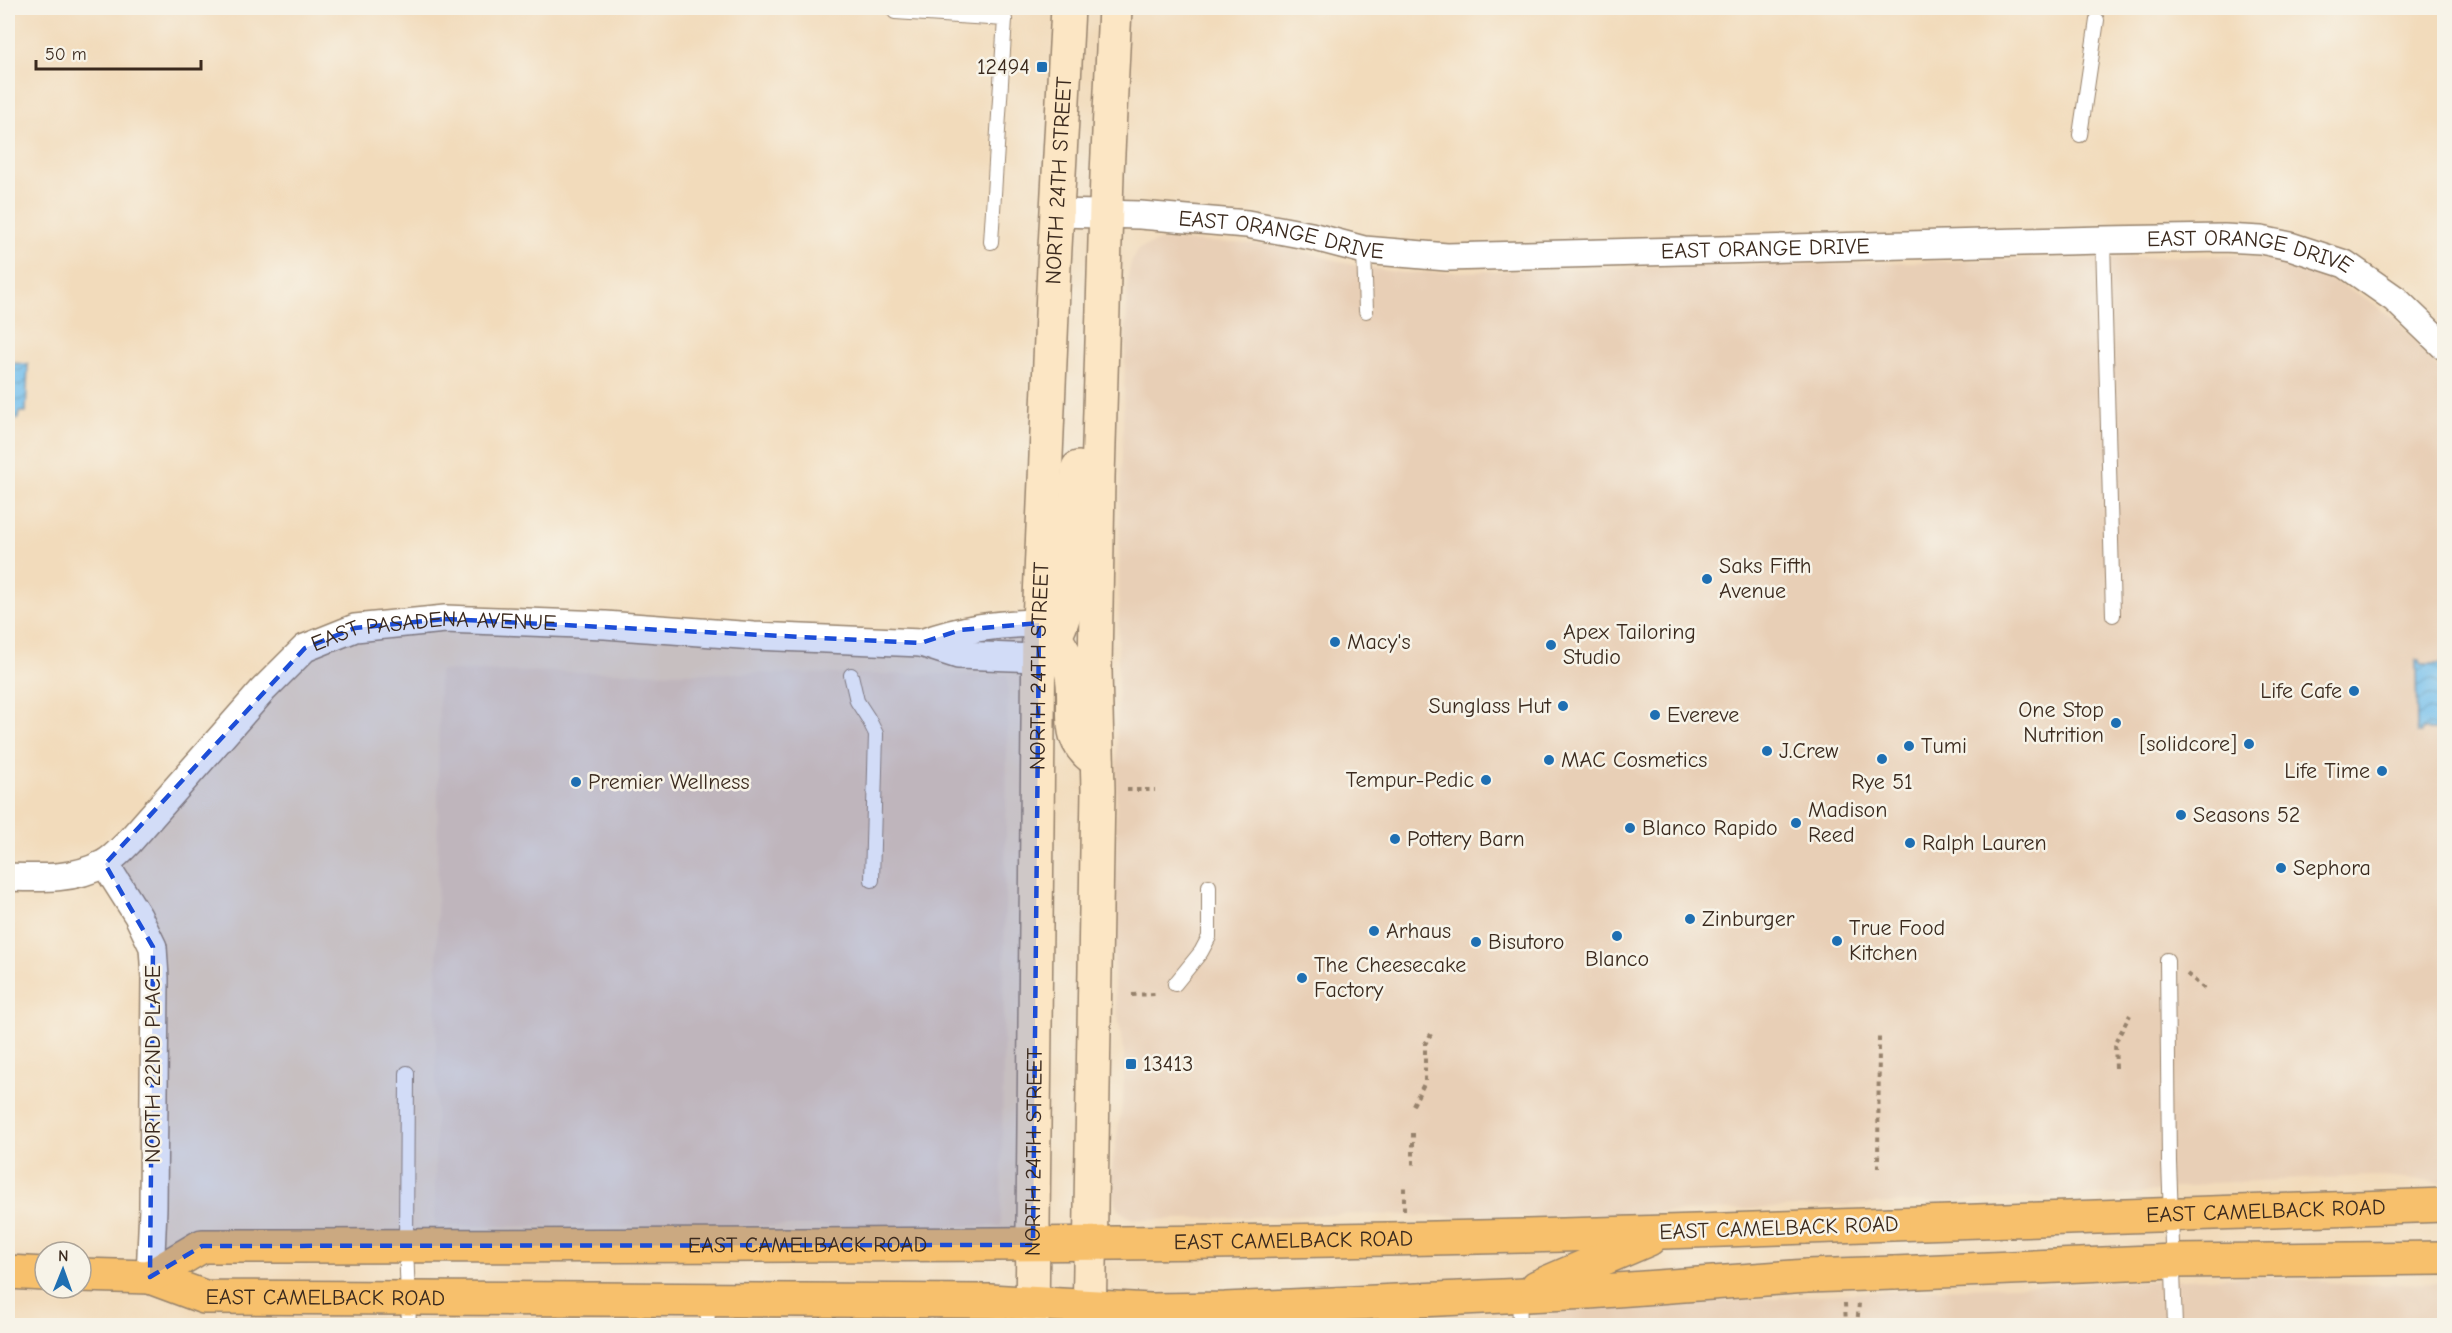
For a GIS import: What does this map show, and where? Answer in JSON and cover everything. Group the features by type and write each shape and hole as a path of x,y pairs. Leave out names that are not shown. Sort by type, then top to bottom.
{"main road":[{"name":"NORTH 24TH STREET","path":"1032,1314 1045,639 1057,213 1068,8"},
{"path":"1089,1315 1098,762 1095,671 1106,214 1115,8"},
{"path":"1098,762 1086,754 1075,734 1072,673 1064,652 1045,639 1065,610 1071,574 1091,257 1106,214"},
{"name":"EAST CAMELBACK ROAD","path":"150,1277 202,1246 1091,1244 1663,1233 2445,1205"},
{"path":"1519,1310 1663,1233"},
{"name":"EAST CAMELBACK ROAD","path":"93,1275 150,1277 204,1297 409,1312 1089,1315 1150,1310 1225,1309 1519,1310 1711,1285 1807,1276 2174,1261 2445,1258"},
{"path":"8,1272 33,1273"}],"street":[{"name":"EAST ORANGE DRIVE","path":"1057,213 1106,214 1247,224 1311,236 1364,250 1447,257 2103,240 2261,240 2345,264 2395,299 2445,346"},
{"name":"EAST PASADENA AVENUE","path":"8,877 73,876 105,864 128,843 263,690 305,648 355,628 453,620 605,625 745,636 921,643 958,655 1045,639"},
{"name":"NORTH 22ND PLACE","path":"105,864 138,916 153,946 155,978 153,1208 150,1277"}],"lane":[{"path":"895,8 895,12 1005,19 991,242"},
{"path":"2080,135 2097,20"},
{"path":"2103,240 2113,615"},
{"path":"1364,250 1366,311"},
{"path":"851,675 856,701 876,734 872,880"},
{"path":"1175,984 1201,952 1209,937 1209,886"},
{"path":"2167,960 2175,1326"},
{"path":"407,1073 406,1245 409,1312"}],"path":[{"path":"1126,790 1155,790"},
{"path":"2187,974 2206,990"},
{"path":"1132,995 1155,994"},
{"path":"2116,1068 2115,1043 2130,1015"},
{"path":"1413,1105 1425,1082 1425,1044 1431,1034"},
{"path":"1878,1168 1879,1037"},
{"path":"1413,1133 1413,1165"},
{"path":"1404,1183 1404,1210"},
{"path":"1857,1326 1859,1303"},
{"path":"1845,1304 1846,1326"}],"highlighted area":[{"path":"445,619 921,643 960,630 1039,623 1033,1245 202,1246 150,1277 153,947 105,864 305,648 355,628"}],"shaded area":[{"path":"1162,240 1280,245 1349,264 1401,273 2240,255 2309,268 2369,300 2399,323 2444,375 2444,1183 2372,1176 2211,1183 2142,1193 1600,1215 1499,1217 1351,1214 1148,1220 1133,1219 1123,1214 1115,1203 1110,1180 1123,1098 1124,1054 1114,989 1120,513 1128,275 1132,259 1138,249"},
{"path":"439,671 1008,675 1001,1226 435,1226"},
{"path":"2260,1276 2356,1285 2444,1283 2444,1326 1497,1326 1559,1311 1891,1291"}],"water":[{"path":"8,363 28,364 26,412 19,412 18,419 8,419"},
{"path":"2416,660 2420,660 2421,664 2444,664 2444,730 2422,730 2421,733 2417,733"}],"place":[{"name":"12494","path":"1042,67"},
{"name":"Saks Fifth Avenue","path":"1707,579"},
{"name":"Macy's","path":"1335,642"},
{"name":"Apex Tailoring Studio","path":"1551,645"},
{"name":"Life Cafe","path":"2354,691"},
{"name":"Sunglass Hut","path":"1563,706"},
{"name":"Evereve","path":"1655,715"},
{"name":"One Stop Nutrition","path":"2116,723"},
{"name":"[solidcore]","path":"2249,744"},
{"name":"Tumi","path":"1909,746"},
{"name":"J.Crew","path":"1767,751"},
{"name":"Rye 51","path":"1882,759"},
{"name":"MAC Cosmetics","path":"1549,760"},
{"name":"Life Time","path":"2382,771"},
{"name":"Tempur-Pedic","path":"1486,780"},
{"name":"Premier Wellness","path":"576,782"},
{"name":"Seasons 52","path":"2181,815"},
{"name":"Madison Reed","path":"1796,823"},
{"name":"Blanco Rapido","path":"1630,828"},
{"name":"Pottery Barn","path":"1395,839"},
{"name":"Ralph Lauren","path":"1910,843"},
{"name":"Sephora","path":"2281,868"},
{"name":"Zinburger","path":"1690,919"},
{"name":"Arhaus","path":"1374,931"},
{"name":"Blanco","path":"1617,936"},
{"name":"True Food Kitchen","path":"1837,941"},
{"name":"Bisutoro","path":"1476,942"},
{"name":"The Cheesecake Factory","path":"1302,978"},
{"name":"13413","path":"1131,1064"}]}
